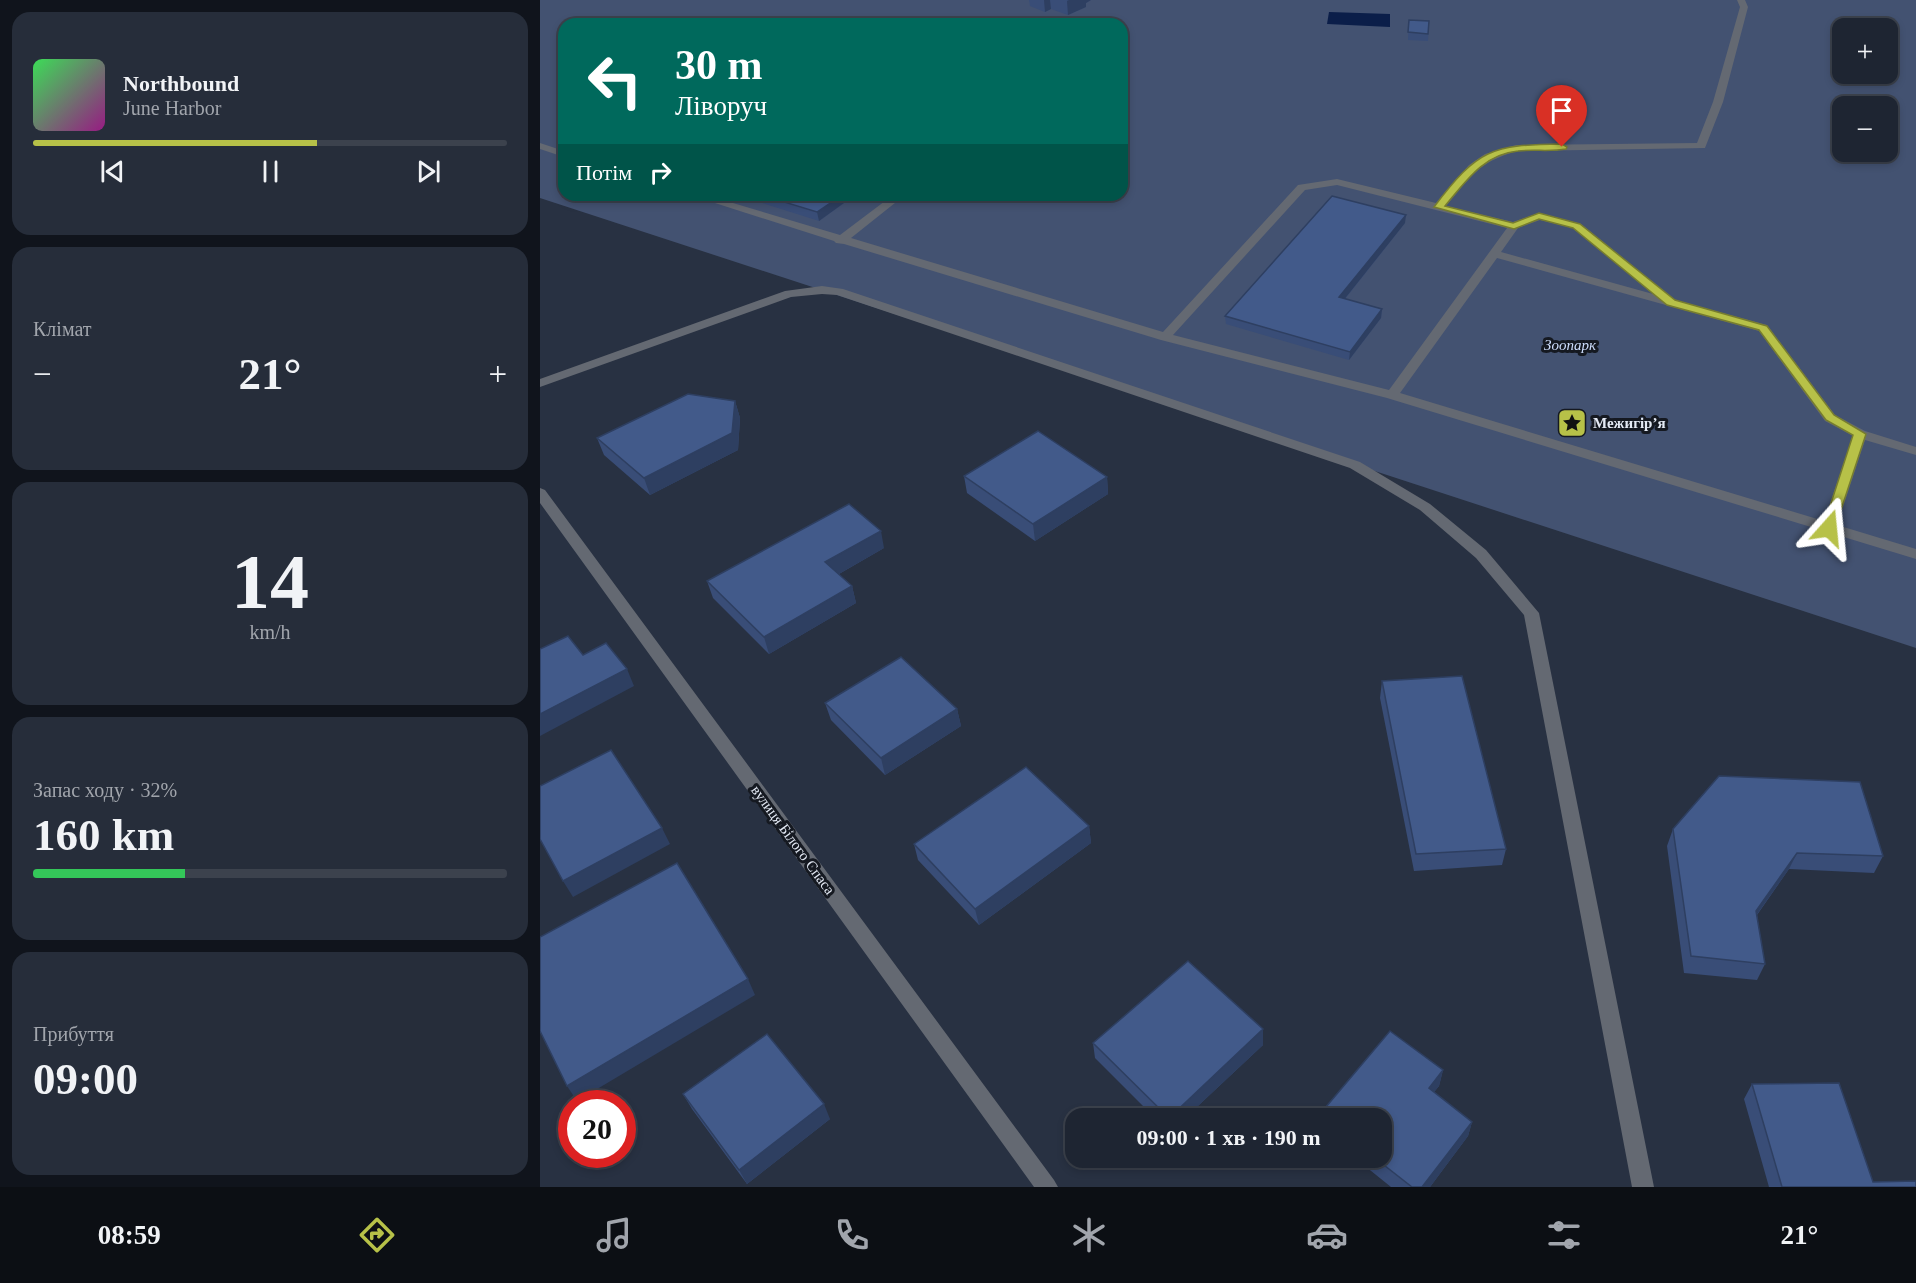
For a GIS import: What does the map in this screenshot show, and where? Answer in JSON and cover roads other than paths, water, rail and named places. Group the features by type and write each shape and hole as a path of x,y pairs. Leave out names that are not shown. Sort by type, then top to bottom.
{"street":[{"path":"1439,207 1473,167 1489,156 1516,148 1701,146 1718,102 1744,7 1741,0"},
{"path":"543,147 558,141"},
{"path":"543,147 558,152"},
{"path":"1165,337 1302,187 1337,182 1514,226"},
{"path":"714,201 840,241 1165,337 1392,395 1916,554"},
{"path":"840,241 892,201"},
{"path":"1392,395 1514,226 1539,216 1577,226 1671,303"},
{"path":"1494,254 1763,328 1830,418 1860,434 1916,451"},
{"path":"540,383 789,294 822,290 839,292 1355,465 1425,507 1482,554 1531,613 1644,1187"},
{"path":"1829,528 1860,434"},
{"name":"вулиця Білого Спаса","path":"540,493 1047,1187"}],"place":[{"name":"Межигір’я","path":"1572,423"}],"park label":[{"name":"Зоопарк","path":"1570,345"}]}
